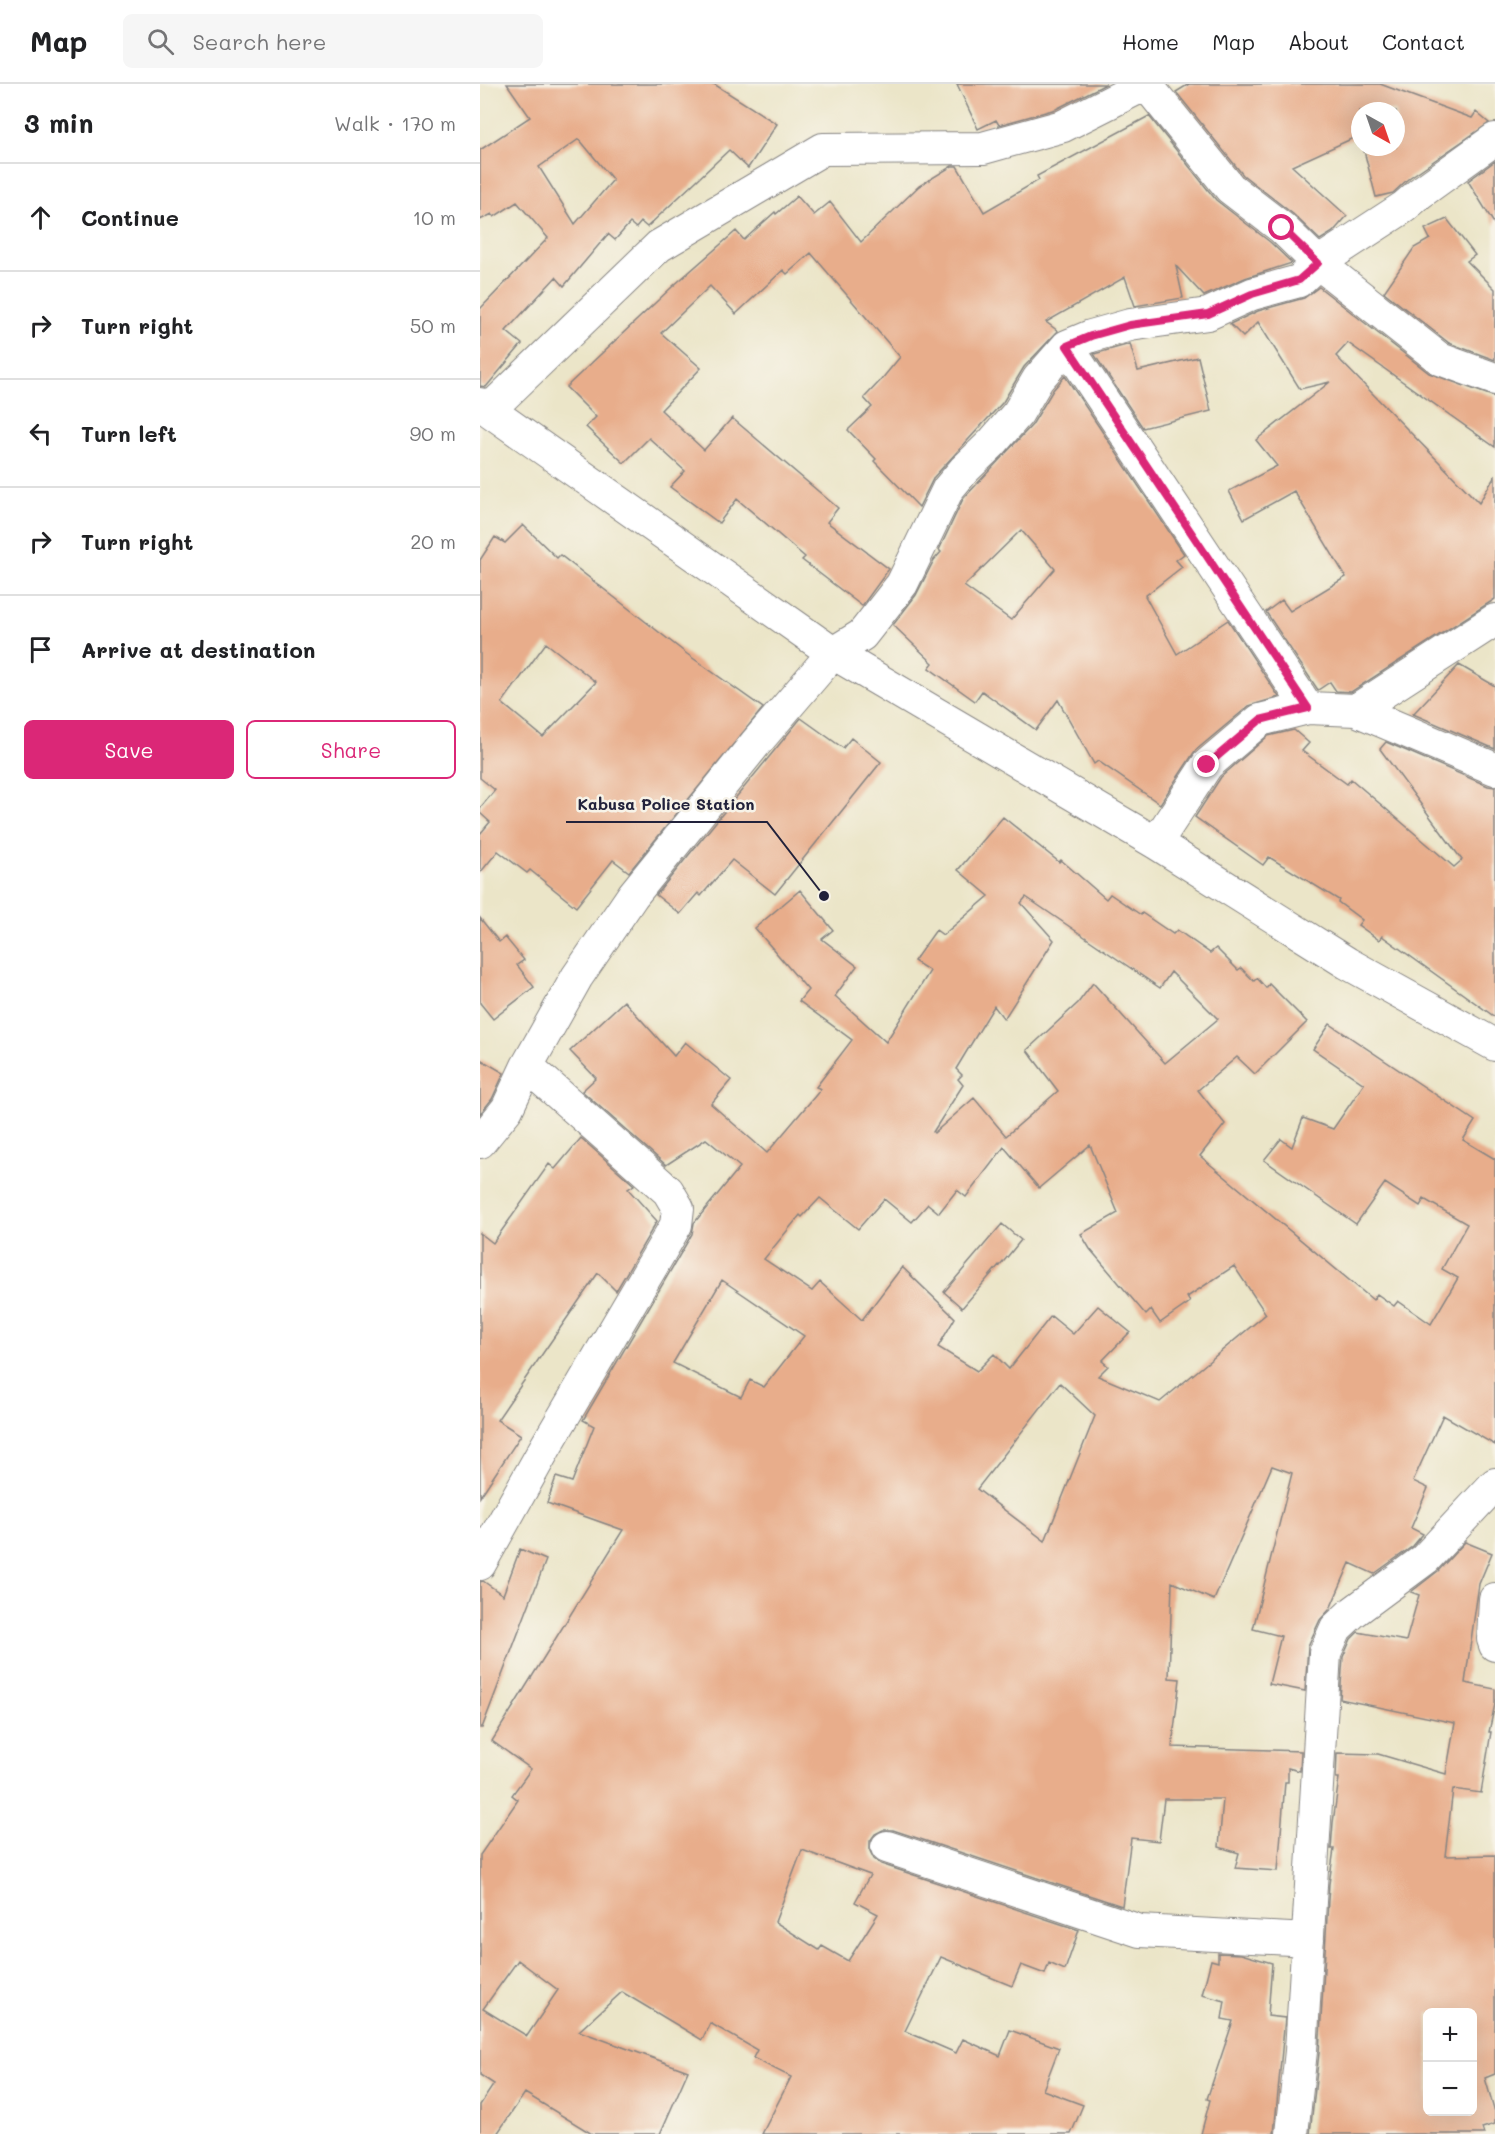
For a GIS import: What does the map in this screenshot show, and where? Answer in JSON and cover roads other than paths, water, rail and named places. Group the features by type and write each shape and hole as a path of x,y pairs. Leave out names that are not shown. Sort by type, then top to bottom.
{"street":[{"path":"1495,379 1440,359 1318,263 1282,228 1230,188 1146,84 1063,126 983,148 823,149 659,246 484,407 833,653 1156,843 1347,963 1495,1045"},
{"path":"480,1142 507,1109 527,1066 577,977 633,894 755,744 833,653 862,635 902,584 948,489 1018,413 1038,379 1067,346 1091,336 1130,325 1208,314 1252,294 1299,280 1318,263 1404,207 1420,192 1495,139"},
{"path":"1067,346 1308,708"},
{"path":"1356,710 1495,620"},
{"path":"1156,843 1207,765 1260,720 1308,708 1356,710 1495,769"},
{"path":"480,1564 676,1225 678,1208 668,1191 527,1066"},
{"path":"1292,2134 1301,2051 1325,1653 1335,1628 1425,1559 1495,1484"},
{"path":"1495,1599 1493,1639 1495,1645"},
{"path":"887,1847 1140,1930 1308,1940"}],"place":[{"name":"Kabusa Police Station","path":"824,896"}]}
